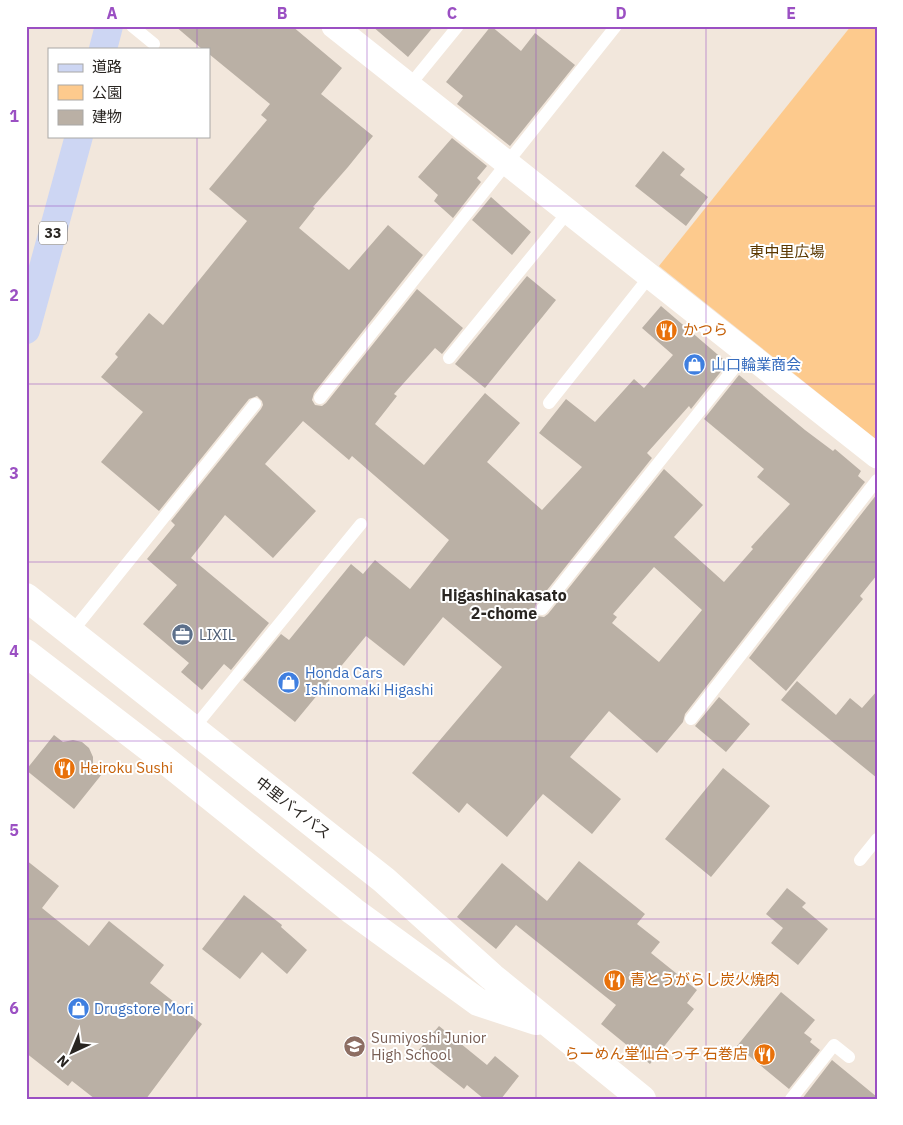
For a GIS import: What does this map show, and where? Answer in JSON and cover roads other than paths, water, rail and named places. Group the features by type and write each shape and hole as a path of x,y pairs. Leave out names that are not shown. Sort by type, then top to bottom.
{"main road":[{"path":"103,48 109,26"},
{"name":"33","path":"26,330 31,296 78,138"}],"street":[{"path":"334,26 877,456"},
{"name":"中里バイパス","path":"26,597 384,880 492,977 642,1099"},
{"name":"中里バイパス","path":"26,652 353,910 478,1002 552,1026"}],"lane":[{"path":"132,26 154,44"},
{"path":"409,86 458,26"},
{"path":"320,398 616,26"},
{"path":"449,358 568,212"},
{"path":"549,402 650,276"},
{"path":"542,609 746,352"},
{"path":"71,633 254,404"},
{"path":"691,719 877,480"},
{"path":"193,728 361,524"},
{"path":"860,860 877,839"},
{"path":"791,1099 834,1045 849,1057"}],"place":[{"name":"かつら","path":"667,330"},
{"name":"山口輪業商会","path":"695,365"},
{"name":"LIXIL","path":"183,635"},
{"name":"Honda Cars Ishinomaki Higashi","path":"289,682"},
{"name":"Heiroku Sushi","path":"64,768"},
{"name":"青とうがらし炭火焼肉","path":"614,980"},
{"name":"Drugstore Mori","path":"78,1009"},
{"name":"Sumiyoshi Junior High School","path":"355,1047"},
{"name":"らーめん堂仙台っ子 石巻店","path":"764,1054"}],"district":[{"name":"Higashinakasato 2-chome","path":"504,604"}],"park label":[{"name":"東中里広場","path":"787,252"}]}
